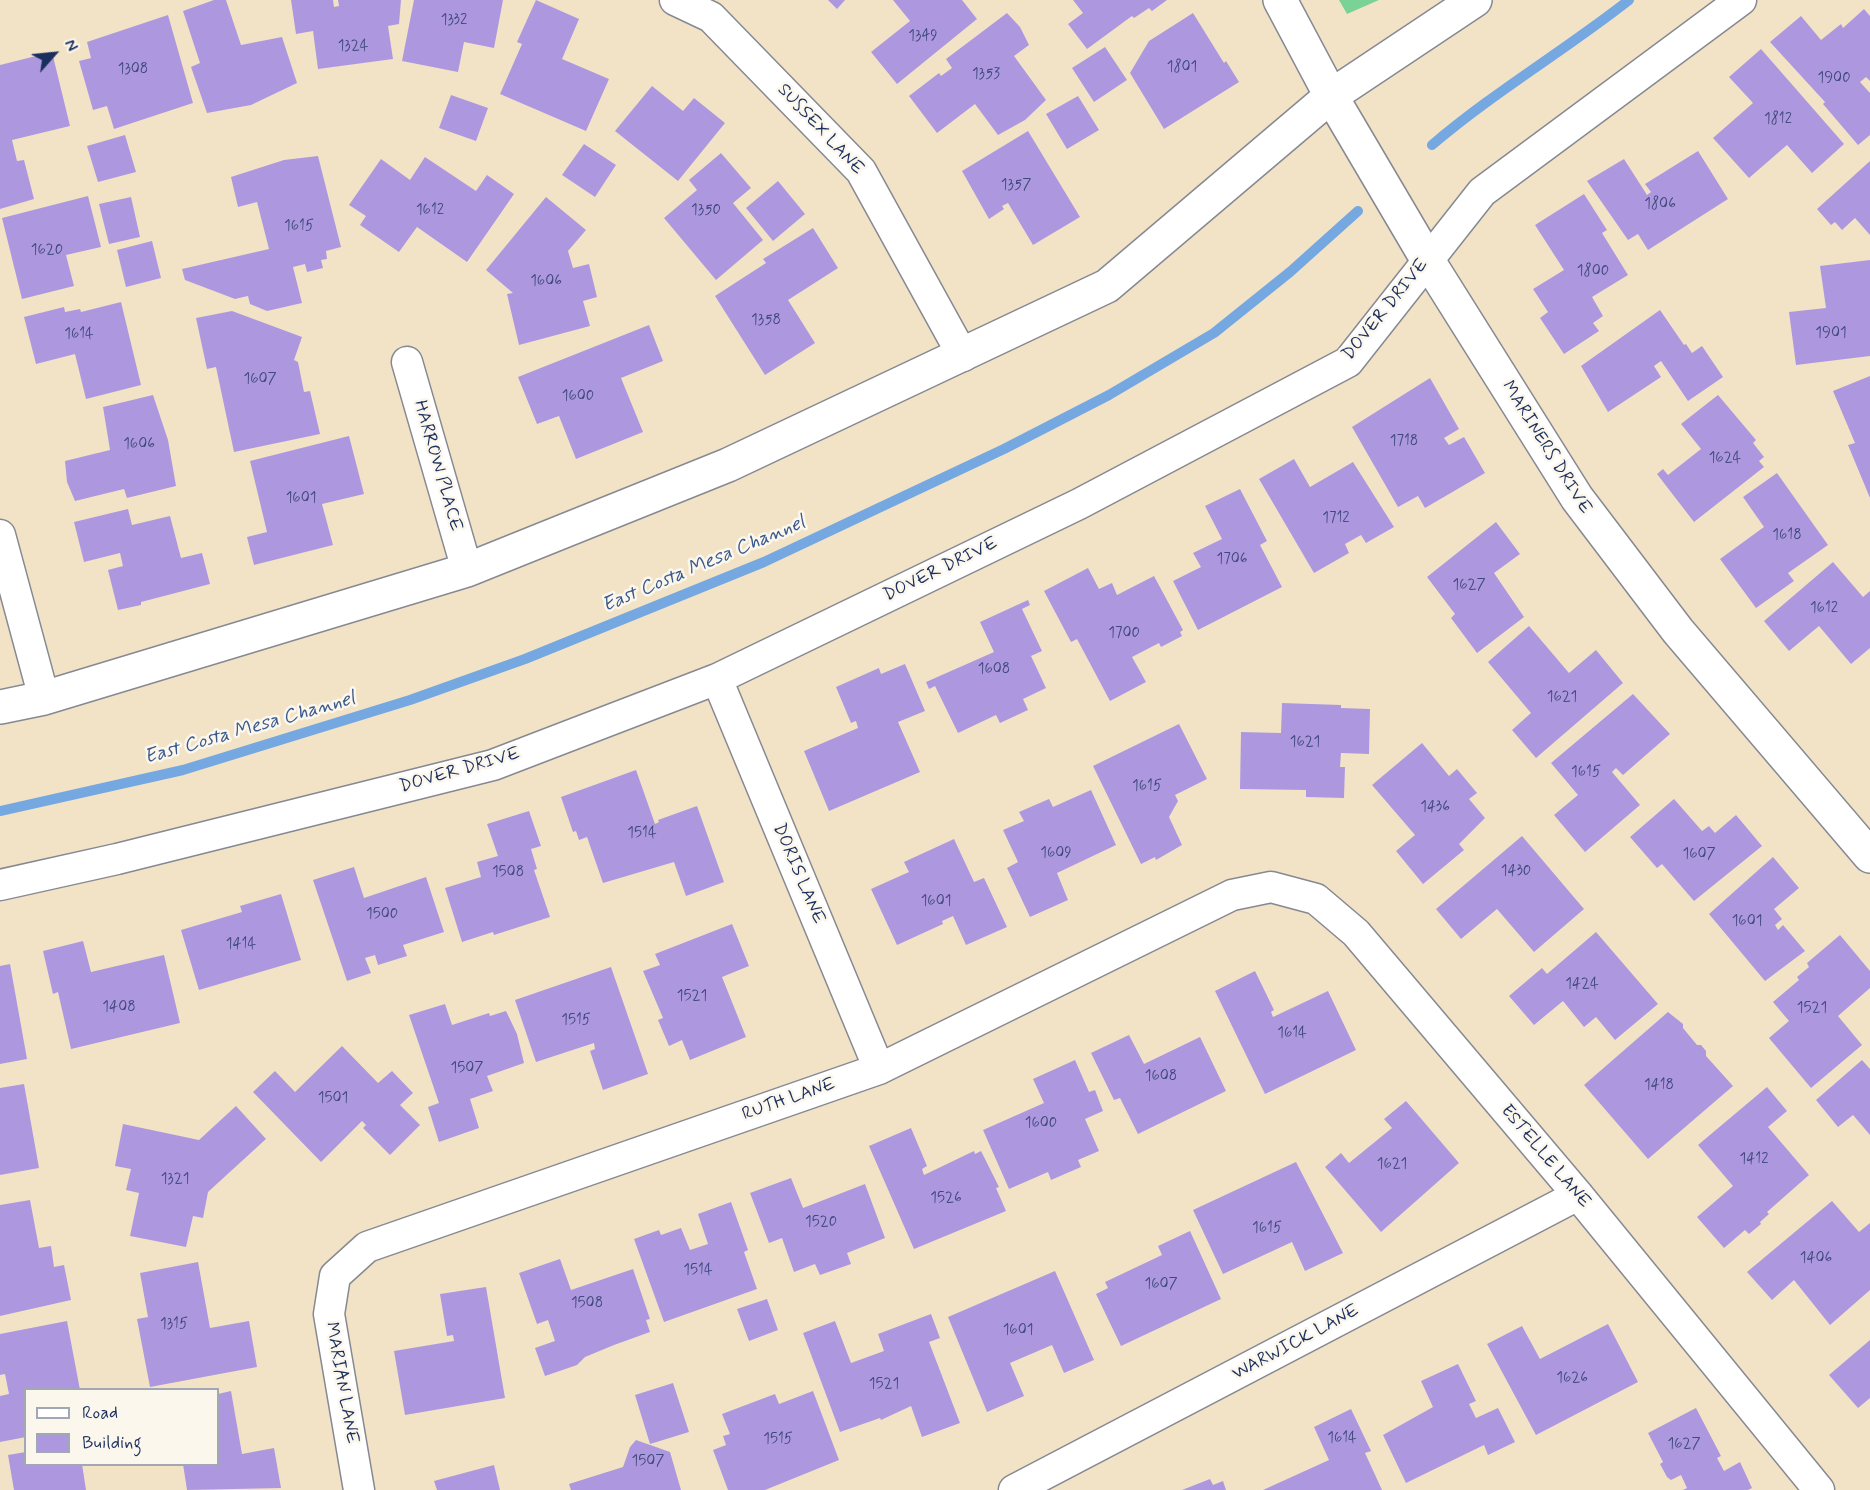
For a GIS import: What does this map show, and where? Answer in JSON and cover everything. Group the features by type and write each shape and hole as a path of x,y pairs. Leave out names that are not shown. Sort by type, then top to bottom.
{"street":[{"name":"SUSSEX LANE","path":"675,0 711,17 861,171 963,356"},
{"name":"MARINERS DRIVE","path":"1280,0 1331,96 1427,259 1603,536 1678,631 1870,856"},
{"path":"0,707 44,698 467,570 728,465 963,356 1107,286 1331,96 1474,0"},
{"name":"DOVER DRIVE","path":"0,885 117,859 494,765 717,679 1079,504 1348,362 1482,192 1741,0"},
{"name":"HARROW PLACE","path":"407,362 467,570"},
{"path":"0,535 44,698"},
{"name":"DORIS LANE","path":"717,679 879,1069"},
{"name":"ESTELLE LANE","path":"1232,895 1271,887 1316,899 1356,933 1578,1195 1820,1490"},
{"name":"RUTH LANE","path":"335,1276 367,1246 879,1069 1232,895"},
{"name":"WARWICK LANE","path":"1014,1490 1578,1195"},
{"name":"MARIAN LANE","path":"335,1276 329,1314 359,1490"}],"green space":[{"path":"1339,0 1379,0 1347,14"}],"building":[{"path":"214,0 226,0 241,45 282,37 297,83 251,105 207,113 191,67 200,63 183,11"},
{"path":"291,0 333,0 334,7 339,6 338,0 401,0 399,24 388,26 393,59 318,69 313,31 296,34"},
{"path":"414,0 503,0 494,48 464,42 458,72 402,61"},
{"path":"536,0 579,19 562,59 609,79 586,131 500,94 522,44 517,42"},
{"path":"828,0 845,0 837,9"},
{"path":"893,0 962,0 977,19 897,84 871,52 910,21"},
{"path":"1073,0 1167,0 1152,11 1149,8 1134,18 1132,16 1087,49 1068,24 1083,13"},
{"path":"1864,9 1870,16 1870,81 1866,77 1860,82 1870,93 1870,135 1858,145 1823,104 1825,102 1770,42 1801,16 1821,40 1841,24 1843,28"},
{"path":"1007,13 1020,27 1029,45 1014,56 1046,100 1025,120 998,135 975,104 937,133 909,96 939,73 941,76 952,68 946,59"},
{"path":"1193,13 1224,63 1226,61 1239,82 1164,129 1130,73 1149,41"},
{"path":"168,15 193,103 114,129 107,106 93,110 79,61 91,58 87,42"},
{"path":"1105,47 1127,80 1094,102 1072,68"},
{"path":"1761,49 1844,144 1812,173 1787,145 1749,178 1713,138 1753,103 1729,77"},
{"path":"52,52 70,126 12,140 17,161 24,160 34,199 0,209 0,65"},
{"path":"652,86 683,111 694,98 725,123 678,181 615,131"},
{"path":"451,95 488,108 476,141 439,128"},
{"path":"1078,96 1099,130 1067,149 1046,114"},
{"path":"1028,131 1080,217 1033,245 1008,203 1002,206 1004,209 989,219 962,171"},
{"path":"125,135 136,172 98,182 87,146"},
{"path":"584,144 616,165 595,197 562,175"},
{"path":"1698,151 1728,199 1648,250 1638,234 1628,240 1587,181 1624,159 1647,195 1651,192 1645,184"},
{"path":"721,153 751,188 733,203 763,240 716,280 664,218 697,190 689,180"},
{"path":"318,156 341,247 326,251 327,259 321,260 323,268 307,272 305,264 293,267 302,303 267,311 250,304 248,296 235,299 185,280 182,269 269,249 257,202 238,207 231,177 284,160"},
{"path":"425,157 476,191 487,175 514,194 467,262 417,227 399,252 360,225 366,216 349,205 381,159 410,180"},
{"path":"1870,161 1870,235 1855,218 1842,230 1835,222 1831,225 1817,209"},
{"path":"778,181 805,214 773,241 746,208"},
{"path":"1584,194 1607,230 1602,233 1628,275 1592,297 1603,316 1593,323 1599,331 1564,354 1540,318 1548,312 1533,289 1564,270 1535,225"},
{"path":"88,196 101,247 66,255 74,286 22,299 2,218"},
{"path":"131,197 140,237 109,244 99,204"},
{"path":"546,197 586,230 568,251 573,268 589,264 597,297 583,301 590,326 519,345 507,294 513,293 486,270"},
{"path":"813,228 838,268 788,300 815,343 765,375 715,296 766,263 763,259"},
{"path":"152,241 161,278 126,287 117,250"},
{"path":"1870,260 1870,356 1796,365 1789,312 1826,308 1820,266"},
{"path":"121,302 141,385 86,399 75,354 36,364 24,317 64,307 65,312 80,309 81,312"},
{"path":"1660,310 1684,345 1686,344 1692,353 1702,346 1723,377 1688,401 1661,361 1654,366 1661,377 1608,412 1581,366"},
{"path":"232,311 302,337 294,360 298,362 304,392 310,391 320,434 234,452 216,367 207,369 196,318"},
{"path":"649,325 663,361 621,378 643,432 576,459 559,416 537,424 518,377"},
{"path":"1870,376 1870,498 1848,445 1855,443 1833,391"},
{"path":"1430,378 1459,429 1444,438 1449,445 1464,437 1485,473 1425,508 1418,496 1398,507 1352,427"},
{"path":"153,395 168,440 176,486 127,498 124,489 75,501 67,482 65,461 110,450 103,407"},
{"path":"1718,395 1756,440 1753,443 1764,457 1759,461 1764,467 1694,522 1657,474 1663,469 1668,475 1701,449 1681,424"},
{"path":"349,436 364,494 322,504 333,545 254,565 247,537 267,532 250,461"},
{"path":"1294,459 1310,487 1353,462 1394,527 1366,543 1361,535 1345,544 1349,553 1314,573 1259,479"},
{"path":"1777,473 1828,545 1788,573 1794,581 1756,608 1720,559 1764,527 1743,497"},
{"path":"1240,489 1267,541 1260,545 1282,587 1198,630 1173,581 1201,567 1193,553 1222,539 1205,506"},
{"path":"128,509 132,525 170,516 181,558 202,553 210,584 118,610 108,570 123,566 120,553 84,562 74,522"},
{"path":"1496,522 1520,554 1494,573 1524,617 1477,653 1451,618 1455,614 1427,577"},
{"path":"1833,562 1863,597 1870,591 1870,648 1851,664 1819,626 1789,651 1764,621"},
{"path":"1088,568 1099,589 1112,583 1117,595 1154,576 1183,630 1180,632 1182,636 1161,647 1159,643 1132,657 1146,682 1110,701 1077,639 1071,642 1044,591"},
{"path":"1028,600 1030,605 1022,609 1042,651 1031,656 1046,688 1023,699 1028,710 1000,723 996,715 958,733 935,686 929,689 926,682 994,652 980,622"},
{"path":"1529,626 1569,673 1596,650 1623,683 1536,758 1512,730 1531,713 1488,662"},
{"path":"905,664 925,711 898,722 920,772 829,811 804,751 858,728 856,721 851,723 836,687 879,668 881,674"},
{"path":"1633,694 1670,734 1623,775 1616,768 1612,772 1640,805 1585,852 1554,815 1578,795 1551,763"},
{"path":"1282,703 1341,705 1341,708 1370,709 1369,754 1341,753 1340,767 1345,767 1344,798 1306,797 1306,790 1240,789 1241,732 1281,733"},
{"path":"1179,724 1207,779 1175,795 1178,801 1169,817 1182,845 1156,860 1155,857 1141,864 1093,766"},
{"path":"1422,743 1449,776 1457,769 1477,793 1469,799 1485,818 1459,844 1464,850 1423,884 1396,851 1415,835 1372,785"},
{"path":"636,770 655,824 659,822 658,820 697,806 724,882 686,896 674,862 603,883 587,837 579,840 576,831 573,832 561,797"},
{"path":"1091,790 1116,845 1057,873 1068,900 1030,917 1007,868 1018,862 1003,830 1024,821 1019,812 1049,799 1053,807"},
{"path":"1674,799 1702,831 1709,826 1715,833 1736,815 1762,846 1694,901 1662,864 1657,868 1630,837"},
{"path":"529,811 541,846 531,849 537,869 534,870 550,917 494,935 493,932 462,942 445,888 481,877 477,862 498,856 487,824"},
{"path":"1522,836 1584,909 1534,952 1497,909 1461,939 1436,909"},
{"path":"954,839 974,882 984,878 1007,927 966,945 953,916 942,921 943,924 897,945 871,889 909,872 904,862"},
{"path":"1773,857 1799,888 1774,909 1782,919 1775,925 1778,930 1783,925 1805,951 1765,981 1709,914"},
{"path":"354,867 364,898 426,877 444,932 403,945 407,956 378,965 375,955 365,958 371,973 347,981 313,880"},
{"path":"281,894 301,960 199,990 181,930 242,912 240,906"},
{"path":"732,924 749,966 722,977 746,1037 690,1060 682,1040 669,1046 658,1020 663,1018 643,971 660,965 655,954"},
{"path":"1596,932 1658,1004 1615,1040 1596,1017 1584,1027 1563,1001 1534,1025 1509,996 1542,968 1547,974"},
{"path":"1840,935 1870,971 1870,988 1838,1016 1862,1045 1811,1088 1769,1038 1789,1021 1773,1002 1799,980 1797,977 1809,967 1807,963"},
{"path":"83,941 91,972 164,955 180,1023 71,1049 58,992 53,994 43,951"},
{"path":"10,964 27,1059 0,1064 0,966"},
{"path":"611,967 648,1074 603,1090 590,1051 595,1049 594,1043 536,1062 515,1000"},
{"path":"1255,971 1274,1010 1271,1012 1273,1017 1328,991 1356,1050 1265,1094 1215,991"},
{"path":"445,1004 452,1025 489,1013 490,1016 506,1011 517,1034 524,1063 487,1076 493,1091 470,1099 479,1128 439,1142 428,1107 439,1103 409,1015"},
{"path":"1668,1012 1683,1024 1683,1028 1697,1045 1701,1045 1706,1051 1706,1056 1733,1086 1648,1159 1584,1085"},
{"path":"1129,1035 1144,1064 1200,1037 1226,1091 1138,1134 1120,1098 1114,1100 1091,1053"},
{"path":"342,1046 378,1083 392,1071 413,1093 400,1105 420,1125 390,1155 363,1128 366,1125 362,1121 321,1162 253,1092 275,1071 295,1092"},
{"path":"1075,1060 1089,1092 1095,1090 1103,1111 1085,1119 1099,1151 1078,1160 1081,1167 1051,1180 1048,1172 1009,1189 983,1130 1044,1103 1033,1079"},
{"path":"1862,1060 1870,1069 1870,1135 1853,1115 1838,1127 1816,1100"},
{"path":"24,1084 39,1168 0,1175 0,1088"},
{"path":"1767,1087 1787,1111 1768,1127 1809,1175 1767,1212 1769,1214 1760,1222 1761,1224 1749,1234 1745,1230 1724,1248 1697,1217 1733,1186 1698,1145"},
{"path":"1406,1101 1459,1163 1381,1232 1325,1167 1341,1153 1349,1163 1392,1128 1384,1119"},
{"path":"236,1106 266,1139 208,1192 203,1218 193,1216 186,1247 130,1236 139,1193 126,1190 131,1169 115,1166 123,1124 199,1140"},
{"path":"911,1128 927,1166 922,1169 924,1175 974,1151 975,1154 981,1151 999,1187 996,1188 1006,1211 914,1249 869,1146"},
{"path":"1296,1162 1343,1253 1305,1271 1292,1242 1223,1274 1193,1210"},
{"path":"791,1178 803,1208 865,1184 885,1238 847,1253 851,1264 820,1275 815,1264 794,1272 782,1238 769,1243 750,1193"},
{"path":"30,1200 39,1248 51,1246 54,1267 64,1265 71,1300 0,1316 0,1205"},
{"path":"1832,1201 1859,1232 1870,1223 1870,1290 1830,1325 1794,1280 1772,1300 1747,1272"},
{"path":"731,1202 748,1250 744,1252 757,1289 664,1322 634,1239 659,1230 661,1235 681,1228 690,1250 708,1244 698,1214"},
{"path":"1190,1231 1221,1299 1121,1346 1096,1294 1108,1288 1105,1282 1162,1255 1158,1246"},
{"path":"560,1259 571,1290 633,1269 650,1319 646,1320 650,1332 585,1357 577,1365 545,1376 535,1348 555,1341 548,1320 537,1324 519,1273"},
{"path":"198,1262 210,1328 249,1321 257,1367 150,1387 137,1319 148,1317 140,1273"},
{"path":"1055,1271 1094,1360 1064,1373 1052,1345 1010,1363 1024,1396 987,1412 948,1317"},
{"path":"486,1287 505,1398 405,1415 394,1351 454,1341 453,1335 447,1336 440,1294"},
{"path":"767,1299 778,1330 749,1341 737,1309"},
{"path":"931,1314 940,1338 929,1342 960,1423 922,1437 911,1406 881,1420 880,1418 840,1432 803,1333 835,1321 851,1363 884,1351 878,1334"},
{"path":"67,1321 80,1388 24,1388 24,1437 0,1442 0,1396 9,1394 5,1374 0,1375 0,1334"},
{"path":"1608,1324 1638,1382 1536,1435 1487,1344 1522,1326 1540,1359"},
{"path":"1870,1340 1870,1398 1858,1408 1829,1375"},
{"path":"1458,1364 1476,1401 1469,1404 1476,1418 1498,1408 1515,1442 1488,1455 1484,1445 1406,1483 1383,1435 1433,1407 1421,1381"},
{"path":"673,1383 689,1432 650,1444 635,1395"},
{"path":"231,1391 242,1454 274,1448 281,1488 187,1490 183,1466 219,1466 219,1394"},
{"path":"813,1391 839,1460 765,1490 728,1490 713,1450 726,1445 723,1436 730,1434 722,1414 775,1394 779,1404"},
{"path":"1696,1408 1721,1456 1717,1458 1724,1471 1740,1462 1752,1488 1748,1490 1683,1490 1687,1488 1681,1475 1671,1480 1667,1477 1660,1464 1663,1462 1648,1433"},
{"path":"1351,1409 1371,1451 1365,1453 1382,1490 1263,1490 1329,1460 1314,1427"},
{"path":"636,1440 670,1452 681,1490 571,1490 569,1484 623,1467 630,1447"},
{"path":"24,1452 24,1466 82,1466 86,1490 14,1490 8,1455"},
{"path":"494,1465 500,1490 437,1490 434,1481"},
{"path":"1210,1479 1213,1485 1223,1481 1226,1490 1182,1490"}],"waterway":[{"name":"East Costa Mesa Channel","path":"1432,145 1480,107 1629,0"},
{"name":"East Costa Mesa Channel","path":"0,811 183,770 410,700 525,659 764,562 1004,449 1109,395 1214,333 1290,272 1358,211"}]}
